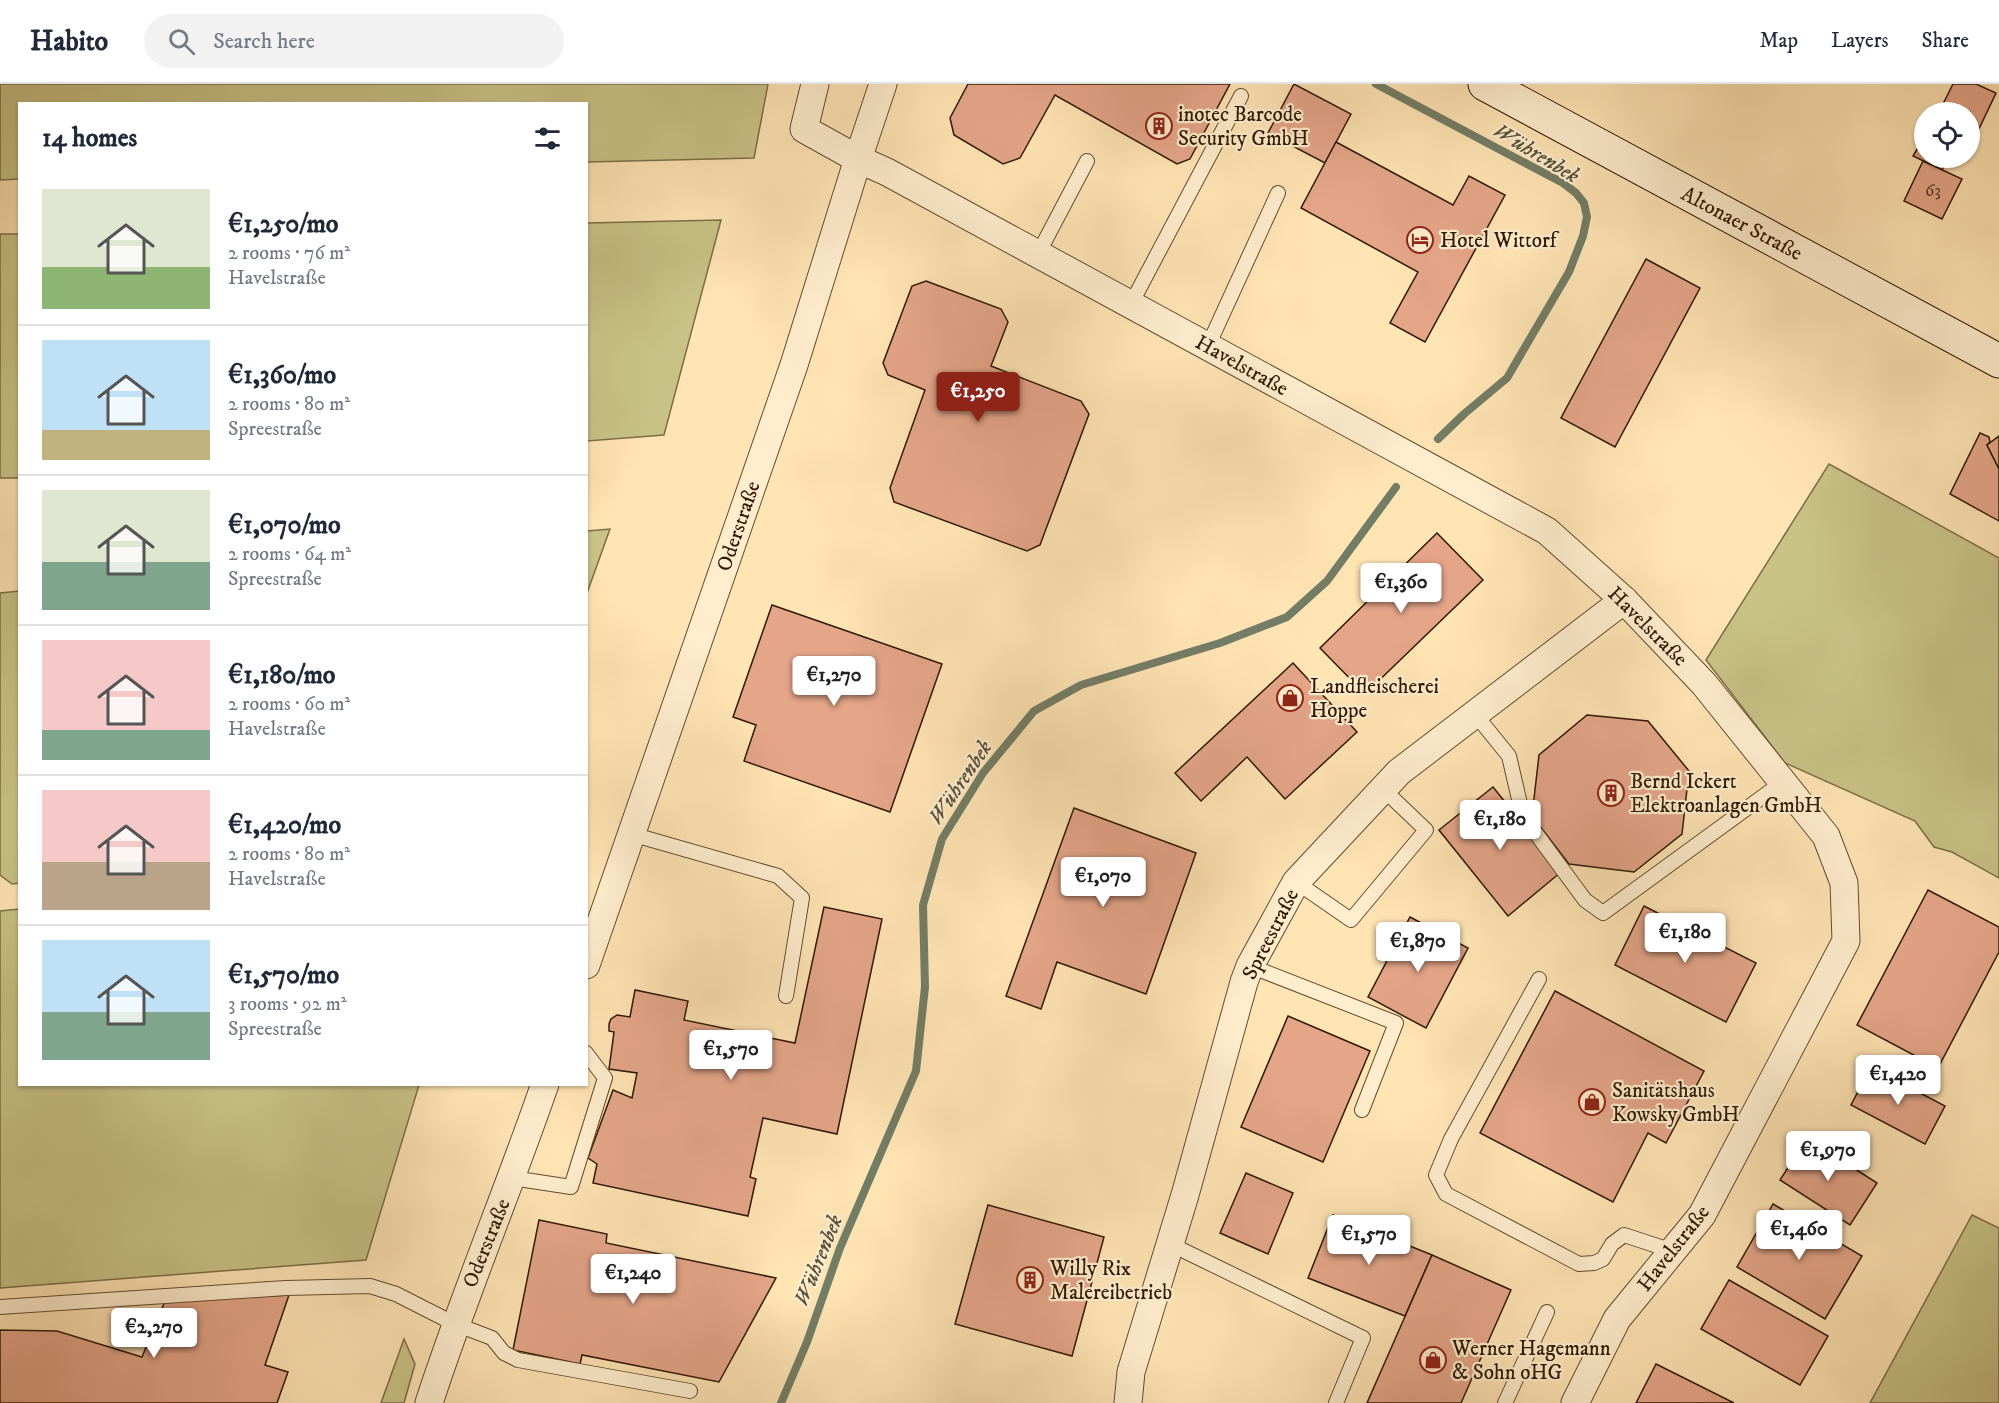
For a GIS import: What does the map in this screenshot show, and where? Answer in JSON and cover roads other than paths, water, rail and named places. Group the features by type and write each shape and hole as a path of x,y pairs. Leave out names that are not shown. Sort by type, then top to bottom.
{"main road":[{"name":"Altonaer Straße","path":"1485,84 1999,361"}],"street":[{"name":"Havelstraße","path":"815,84 804,129 1547,531 1624,600 1704,684 1826,836 1844,883 1846,941 1702,1215 1617,1319 1575,1403"},
{"name":"Oderstraße","path":"588,959 794,365 883,84"},
{"name":"Spreestraße","path":"1128,1403 1131,1372 1250,966 1296,882 1399,772 1624,600"},
{"name":"Oderstraße","path":"429,1403 455,1324 512,1178 544,1086"}],"lane":[{"path":"1131,304 1241,96"},
{"path":"1038,254 1087,161"},
{"path":"1208,346 1278,193"},
{"path":"1475,714 1509,756 1526,820 1585,900 1603,913 1783,782"},
{"path":"1296,882 1351,920 1426,830 1383,789"},
{"path":"631,834 778,876 802,898 786,996"},
{"path":"1250,966 1396,1023 1362,1110"},
{"path":"1539,979 1451,1138 1436,1175 1446,1194 1578,1264 1594,1263 1604,1259 1612,1244 1624,1234 1673,1251"},
{"path":"512,1178 571,1187 605,1078 588,1056"},
{"path":"1170,1244 1363,1338 1336,1403"},
{"path":"0,1307 286,1288 370,1286 396,1294 455,1324 492,1338 504,1353 518,1360 690,1390"},
{"path":"1505,1403 1547,1312"}],"waterway":[{"name":"Wührenbek","path":"1376,84 1563,183 1584,203 1587,217 1583,236 1569,272 1507,378 1438,439"},
{"name":"Wührenbek","path":"781,1403 807,1342 840,1248 916,1071 925,987 923,905 942,839 983,773 1034,711 1081,685 1220,643 1287,617 1327,581 1396,487"}],"place":[{"name":"inotec Barcode Security GmbH","path":"1159,126"},
{"name":"Hotel Wittorf","path":"1420,240"},
{"name":"Landfleischerei Hoppe","path":"1290,698"},
{"name":"Bernd Ickert Elektroanlagen GmbH","path":"1611,793"},
{"name":"Sanitätshaus Kowsky GmbH","path":"1592,1102"},
{"name":"Willy Rix Malereibetrieb","path":"1030,1280"},
{"name":"Werner Hagemann & Sohn oHG","path":"1433,1360"}]}
